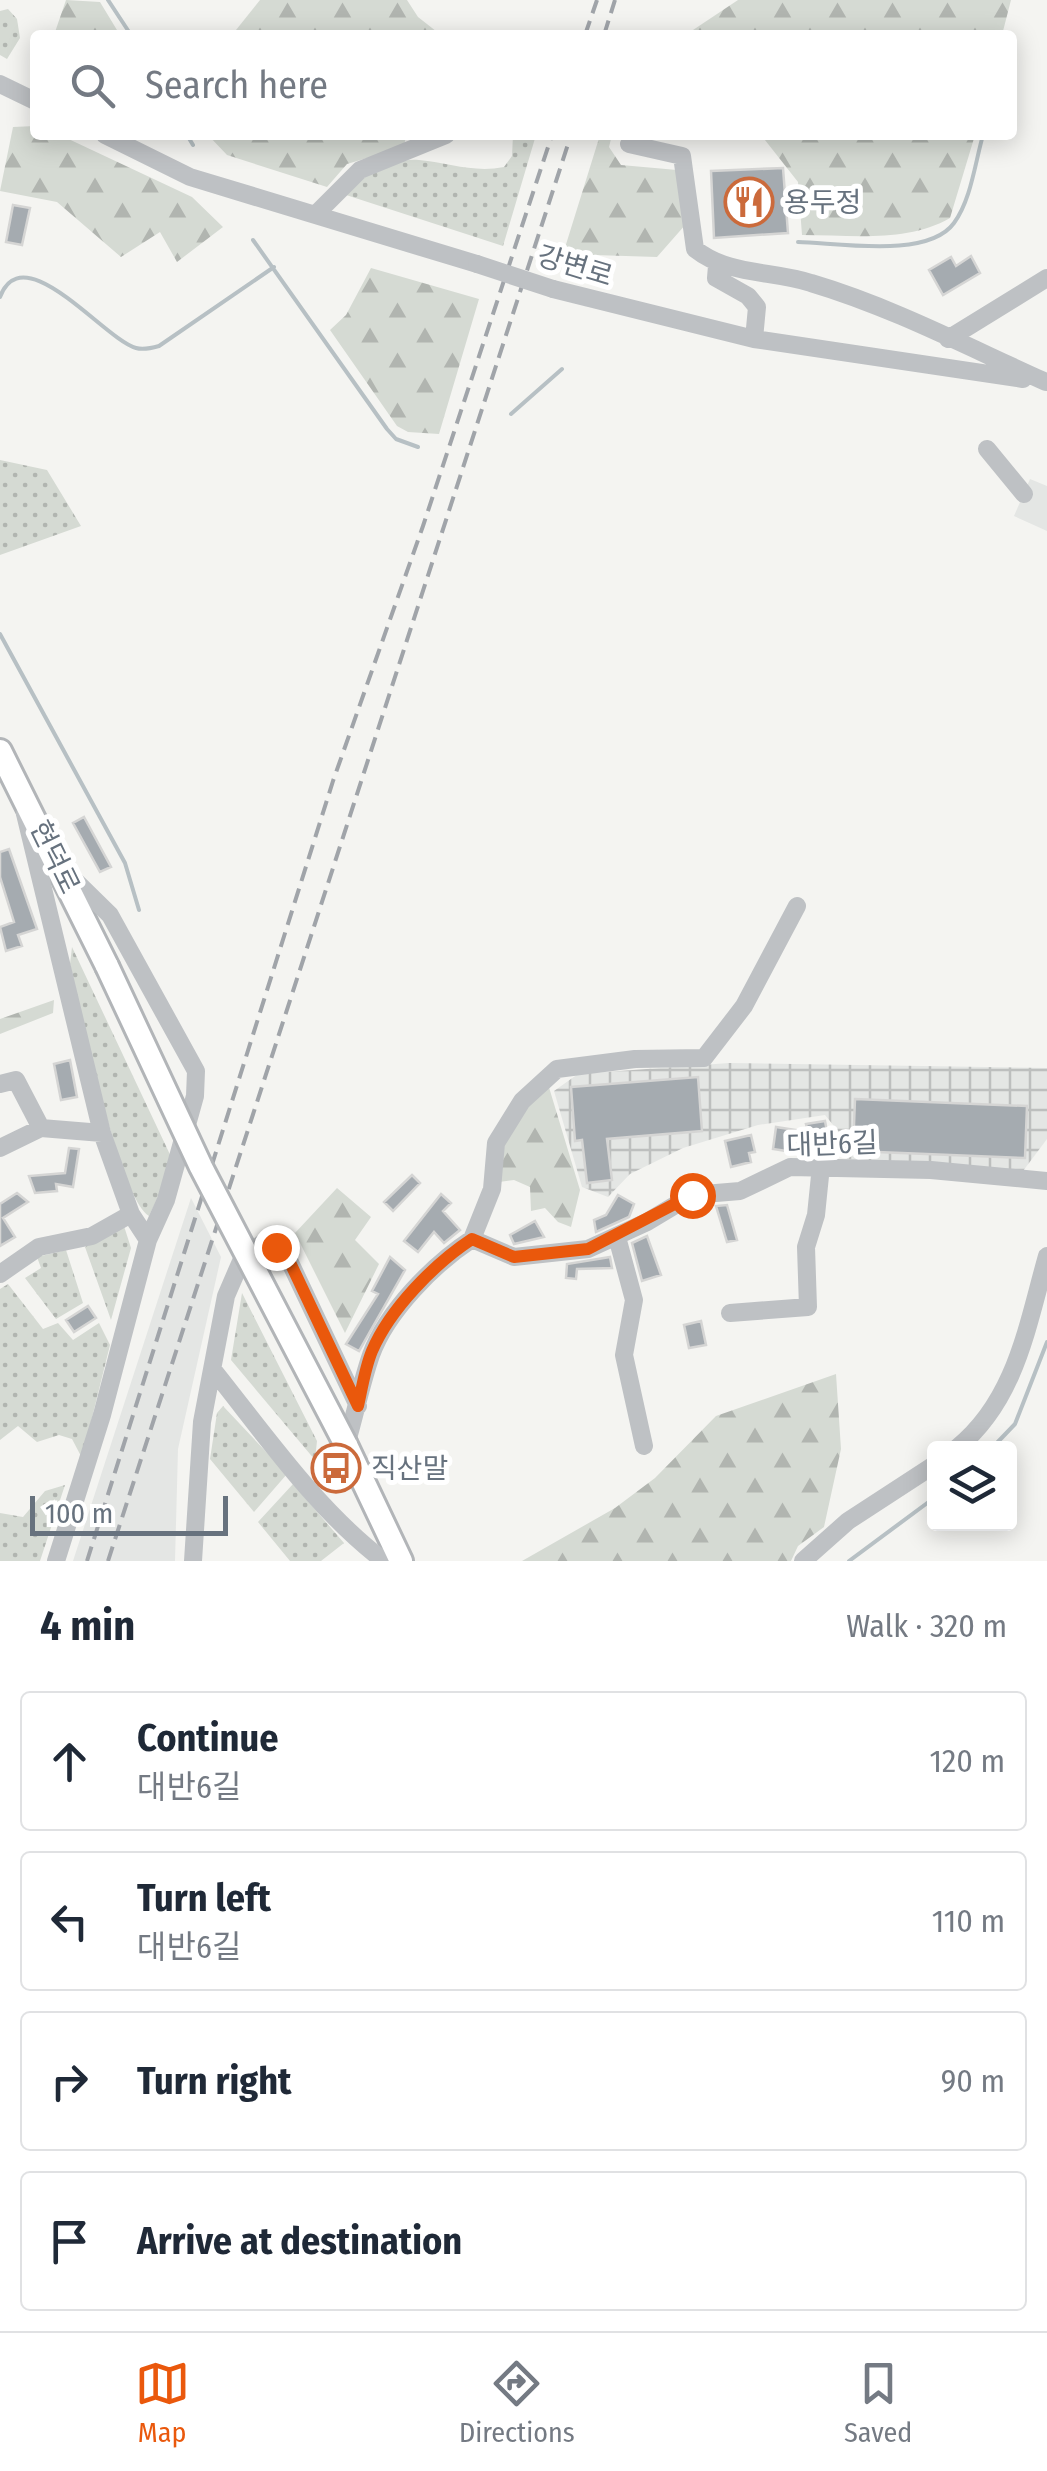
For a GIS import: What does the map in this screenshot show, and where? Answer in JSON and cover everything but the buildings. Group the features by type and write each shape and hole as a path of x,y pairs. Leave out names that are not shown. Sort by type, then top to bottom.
{"main road":[{"name":"현덕로","path":"2,758 62,868 201,1167 346,1445"},
{"path":"346,1445 401,1561"}],"street":[{"path":"0,84 30,99"},
{"name":"강변로","path":"114,140 190,177 318,212 553,289 754,339 1046,383"},
{"path":"318,212 360,170 434,140"},
{"path":"629,144 682,156 695,249 716,266 808,282 1046,383"},
{"path":"716,266 716,278 748,296 757,308 754,339"},
{"path":"948,339 1047,278"},
{"path":"987,449 1024,494"},
{"path":"19,785 102,1133 131,1214 148,1240"},
{"path":"56,1561 102,1415 148,1240 166,1200 195,1096 196,1072 110,915 62,868"},
{"path":"346,1445 372,1352 396,1313 448,1256 472,1239 492,1189 496,1143 522,1101 557,1069 634,1059 704,1058 744,1006 798,906"},
{"path":"0,1084 16,1080 42,1128"},
{"path":"0,1148 42,1128 102,1133"},
{"path":"730,1313 808,1306 806,1247 816,1215 821,1166"},
{"name":"대반6길","path":"472,1239 514,1257 588,1249 692,1195 740,1191 790,1167 931,1170 1047,1181"},
{"path":"0,1274 39,1247 92,1236 131,1214"},
{"path":"616,1236 634,1300 624,1355 644,1446"},
{"path":"192,1561 202,1422 233,1273 242,1259 263,1243 286,1254 358,1406"},
{"path":"967,1441 978,1432 1011,1381 1047,1256"},
{"path":"214,1371 295,1472 356,1538 384,1561"},
{"path":"803,1561 848,1522 927,1470"}],"shaded area":[{"path":"1030,479 1047,486 1047,531 1014,516"},
{"path":"729,1063 1047,1068 1047,1139 1023,1171 847,1159 842,1136 825,1115 758,1125 683,1148 630,1174 608,1197 582,1187 554,1091 578,1074"},
{"path":"191,1198 221,1257 178,1449 175,1561 73,1561"}],"green space":[{"path":"66,0 100,2 117,30 56,30"},
{"path":"260,0 407,0 418,17 435,30 236,30"},
{"path":"738,0 1011,0 1003,30 693,30"},
{"path":"8,9 17,19 20,38 7,59 0,55 0,11"},
{"path":"30,126 30,140 71,140 192,197 223,227 177,262 160,232 121,257 57,202 0,191 13,127"},
{"path":"213,140 405,140 404,147 347,164 327,187 227,155"},
{"path":"513,140 535,140 503,246 343,194 378,170 399,162 430,161 493,169 504,167 512,156"},
{"path":"598,140 611,140 609,147 621,165 677,170 686,224 657,257 563,254"},
{"path":"765,140 973,140 950,218 916,231 802,235 798,182"},
{"path":"371,268 479,299 439,434 408,432 397,426 330,330 346,315"},
{"path":"0,460 47,470 81,526 0,555"},
{"path":"72,947 174,1163 149,1216 137,1201 113,1139 70,964"},
{"path":"54,1000 53,1013 0,1034 0,1019"},
{"path":"548,1084 580,1190 571,1227 558,1222 545,1208 531,1211 530,1187 514,1180 499,1182 502,1152 511,1127"},
{"path":"337,1188 371,1217 355,1240 379,1264 345,1333 295,1233"},
{"path":"124,1226 131,1248 111,1320 85,1247"},
{"path":"66,1250 83,1303 56,1319 25,1278 41,1268 37,1257"},
{"path":"8,1284 43,1329 58,1323 73,1340 99,1323 110,1345 82,1458 72,1439 59,1435 37,1442 18,1426 0,1440 0,1289"},
{"path":"242,1293 317,1441 315,1460 231,1360"},
{"path":"836,1374 841,1449 824,1527 798,1546 791,1561 522,1561 615,1508 655,1478 716,1416"},
{"path":"223,1406 287,1474 254,1512 210,1459 217,1413"},
{"path":"293,1484 344,1543 321,1561 290,1561 258,1522"},
{"path":"65,1485 40,1561 0,1561 0,1513 23,1517 45,1491"}],"waterway":[{"path":"108,0 128,30"},
{"path":"190,140 193,145"},
{"path":"798,242 904,245 942,234 954,223 965,203 982,140"},
{"path":"253,240 387,429 396,439 418,447"},
{"path":"0,297 11,281 27,278 45,284 122,341 136,348 148,348 159,346 274,267"},
{"path":"511,414 562,369"},
{"path":"0,634 125,863 139,910"},
{"path":"999,1441 1015,1424 1047,1342"},
{"path":"849,1561 927,1503"}],"railway":[{"path":"587,30 597,0"},
{"path":"606,30 615,0"},
{"path":"87,1561 333,781 423,526 550,140"},
{"path":"108,1561 569,140"}],"place":[{"name":"용두정","path":"749,202"},
{"name":"직산말","path":"336,1468"}],"route":[{"path":"276,1247 286,1254 358,1406 372,1352 396,1313 448,1256 472,1239 514,1257 588,1249 647,1222 692,1195"}]}
